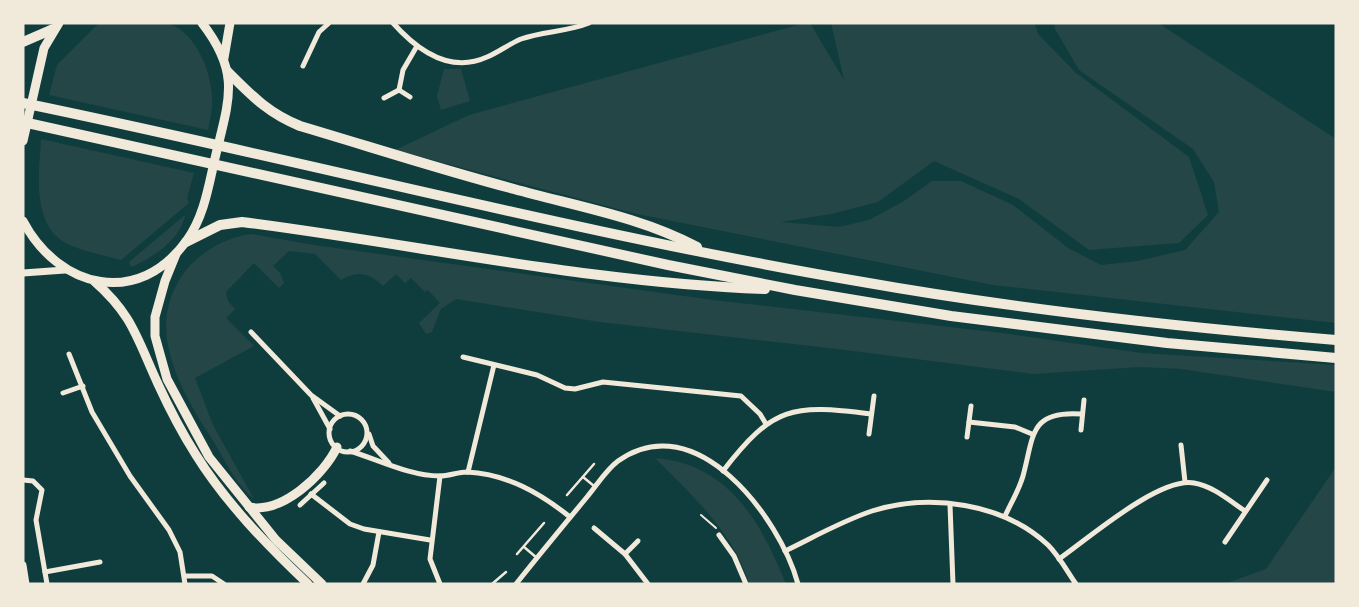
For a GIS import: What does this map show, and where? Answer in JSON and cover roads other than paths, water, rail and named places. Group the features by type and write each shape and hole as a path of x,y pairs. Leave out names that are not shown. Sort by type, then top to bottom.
{"highway":[{"path":"23,42 56,26"},
{"path":"228,72 262,106 276,116 300,126 673,234 710,254"},
{"path":"23,103 710,254 877,285 1160,324 1336,340"},
{"path":"23,122 668,265 795,290 951,316 1167,342 1336,358"},
{"path":"186,242 220,225 242,222 558,270 734,288 795,290"}],"main road":[{"path":"23,220 41,249 65,270 94,281 136,279 177,253 199,218 226,111 228,72 224,58 202,23"},
{"path":"224,58 230,23"},
{"path":"23,141 40,61 56,26"},
{"path":"177,253 164,281 155,317 155,336 167,379 209,457 276,540 322,584"},
{"path":"94,281 120,306 134,328 159,386 196,456 269,547 308,584"},
{"path":"249,507 258,509 284,502 324,469 337,447"}],"street":[{"path":"303,66 319,32 329,23"},
{"path":"393,23 417,46 444,61 466,62 487,57 522,39 570,30 589,23"},
{"path":"399,90 403,69 417,46"},
{"path":"399,90 410,97"},
{"path":"384,98 399,90"},
{"path":"23,273 65,270"},
{"path":"251,332 311,396 340,416"},
{"path":"69,354 92,412 130,476 169,530 180,552 185,584"},
{"path":"463,357 537,375 565,388 575,389 603,382 741,396 760,414 766,424"},
{"path":"468,472 494,365"},
{"path":"63,393 83,386"},
{"path":"311,396 330,430 331,441 337,447 407,470 440,476 468,472 497,477 532,489 570,517"},
{"path":"869,434 874,396"},
{"path":"1081,430 1084,400"},
{"path":"967,437 971,406"},
{"path":"723,471 745,443 766,424 787,414 827,408 871,414"},
{"path":"1005,516 1023,479 1032,434 1038,426 1051,417 1064,413 1082,414"},
{"path":"330,430 334,420 340,416 357,416 362,419 373,446 388,463"},
{"path":"969,422 1015,428 1032,434"},
{"path":"351,451 361,446 367,436 367,430"},
{"path":"1181,445 1185,482"},
{"path":"516,584 618,461 646,449 667,447 684,450 723,471 756,502 785,551 798,584"},
{"path":"440,476 430,540 430,559 440,584"},
{"path":"23,480 33,481 42,490 36,520 47,584"},
{"path":"1225,542 1267,480"},
{"path":"1059,559 1145,498 1172,484 1185,482 1213,489 1245,511"},
{"path":"300,505 324,483"},
{"path":"312,494 350,524 379,532 430,540"},
{"path":"785,551 873,511 915,504 950,505 976,508 1005,516 1032,532 1050,546 1076,584"},
{"path":"950,505 953,584"},
{"path":"594,528 625,554 648,584"},
{"path":"363,584 373,565 379,532"},
{"path":"719,535 734,556 746,584"},
{"path":"625,554 638,541"},
{"path":"45,572 100,562"},
{"path":"23,565 26,584"},
{"path":"185,576 212,576 224,584"}],"lane":[{"path":"567,495 594,464"},
{"path":"583,477 595,487"},
{"path":"517,554 544,523"},
{"path":"523,547 537,558"},
{"path":"492,584 506,572"}]}
